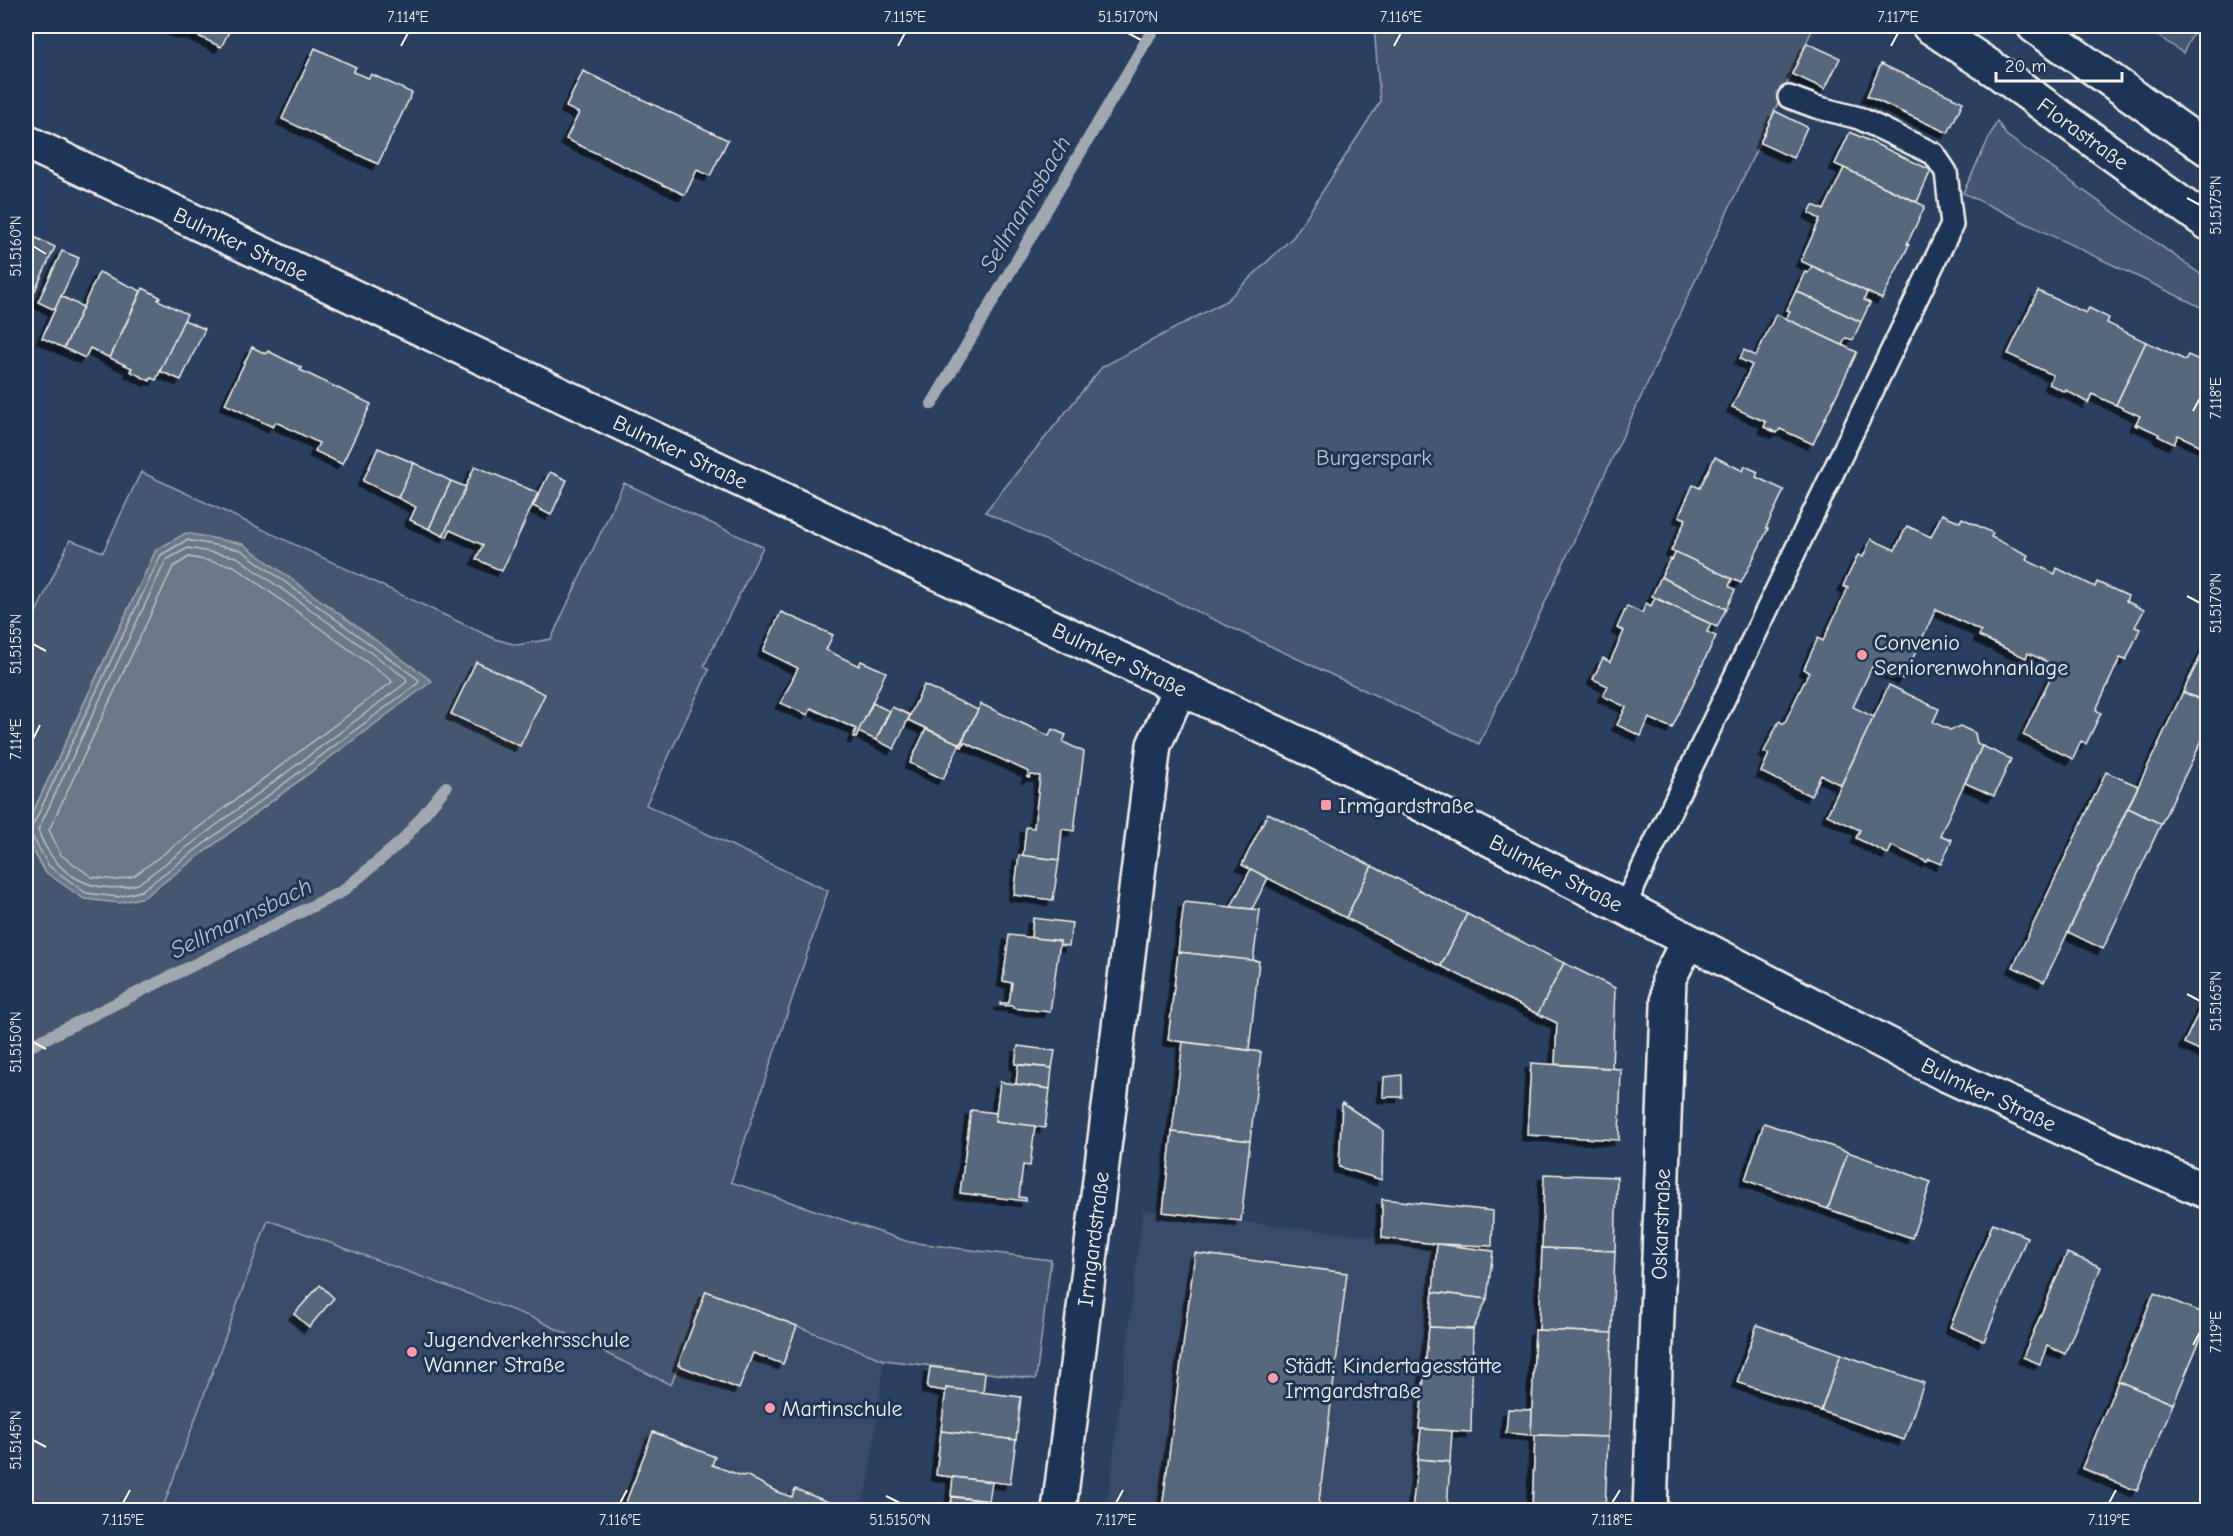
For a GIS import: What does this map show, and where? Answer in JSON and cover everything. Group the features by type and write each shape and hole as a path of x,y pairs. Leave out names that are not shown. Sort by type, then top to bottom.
{"street":[{"name":"Florastraße","path":"1929,26 2001,74 2208,223"},
{"path":"2034,26 2208,149"},
{"name":"Bulmker Straße","path":"26,142 1344,765 1943,1073 2208,1192"},
{"name":"Irmgardstraße","path":"1059,1510 1154,745 1180,687"},
{"name":"Oskarstraße","path":"1650,1510 1669,978 1688,941"}],"lane":[{"path":"1624,907 1952,225 1946,172 1934,154 1859,118 1816,107 1789,97"}],"shaded area":[{"name":"Städt. Kindertagesstätte Irmgardstraße","path":"1143,1210 1437,1244 1410,1510 1107,1510"},
{"name":"Jugendverkehrsschule Wanner Straße","path":"267,1219 536,1319 671,1385 706,1291 884,1360 868,1485 858,1510 162,1510"}],"green space":[{"name":"Burgerspark","path":"1374,26 1814,26 1479,744 985,512 1102,367 1226,301 1294,236 1380,102"},
{"path":"2144,26 2197,26 2183,53"},
{"path":"1997,121 2006,135 2207,279 2207,310 1963,193"},
{"path":"141,472 495,639 517,645 551,639 624,483 763,547 704,666 709,670 646,805 828,891 731,1182 909,1242 1051,1260 1036,1379 884,1360 706,1291 671,1385 536,1319 268,1220 162,1510 26,1510 26,836 44,871 156,550 26,827 26,634 70,540 103,552"}],"water":[{"path":"186,533 243,544 432,681 144,897 119,903 84,899 44,871 26,836 26,827 156,550"}],"building":[{"path":"167,26 232,26 221,47 192,33 183,33"},
{"path":"1807,43 1840,58 1825,89 1792,74"},
{"path":"315,48 356,67 353,72 369,78 371,74 412,93 378,164 282,119"},
{"path":"1881,64 1963,102 1948,133 1867,96"},
{"path":"583,71 728,140 710,176 697,170 685,195 566,139 579,113 566,107"},
{"path":"1775,111 1807,127 1793,158 1760,143"},
{"path":"1850,132 1931,170 1917,202 1835,164"},
{"path":"1844,168 1925,206 1907,244 1909,245 1882,299 1801,261 1820,219 1809,213 1813,205 1824,210"},
{"path":"26,233 55,247 26,310"},
{"path":"62,251 79,258 55,310 38,302"},
{"path":"1812,266 1867,292 1864,300 1870,303 1861,322 1796,291 1805,272 1808,273"},
{"path":"99,272 141,291 110,358 90,348 85,358 64,348"},
{"path":"143,288 160,297 158,300 187,314 156,380 151,378 150,381 130,371 132,368 110,358"},
{"path":"1796,291 1861,322 1853,340 1846,338 1842,345 1786,319 1790,311 1787,310"},
{"path":"2038,291 2086,313 2089,308 2109,318 2107,323 2146,342 2116,405 2092,394 2088,403 2066,390 2065,392 2049,384 2053,375 2008,354"},
{"path":"61,296 83,307 64,348 42,338"},
{"path":"1776,314 1857,352 1813,444 1780,429 1777,433 1764,427 1766,422 1732,407 1752,365 1740,359 1744,350 1756,356"},
{"path":"184,320 205,329 181,380 160,371"},
{"path":"2146,342 2185,360 2188,355 2208,364 2205,370 2208,371 2208,449 2178,435 2174,444 2158,436 2159,434 2135,425 2140,416 2116,405"},
{"path":"252,347 266,354 268,351 302,368 300,370 371,404 342,464 315,451 319,443 276,422 273,427 225,404"},
{"path":"378,448 414,463 398,498 363,481"},
{"path":"1715,457 1743,471 1745,466 1758,472 1756,477 1784,490 1766,528 1768,529 1741,583 1671,551 1686,519 1679,516 1693,485 1700,488"},
{"path":"414,463 451,481 429,529 410,520 416,507 398,498"},
{"path":"475,466 538,493 502,571 476,559 483,545 450,530 447,537 443,536"},
{"path":"550,472 567,480 551,515 533,506"},
{"path":"451,481 466,487 443,536 429,529"},
{"name":"Convenio Seniorenwohnanlage","path":"1942,514 1960,522 1962,518 1993,533 1991,537 2028,555 2026,560 2055,574 2057,568 2095,587 2097,582 2128,596 2126,601 2144,610 2135,627 2140,629 2126,660 2120,658 2096,710 2101,713 2086,744 2081,741 2073,759 2023,735 2056,666 2028,653 2026,658 1979,636 1981,631 1936,609 1903,679 1873,665 1853,707 1874,717 1841,785 1821,775 1811,796 1761,772 1769,754 1764,752 1779,721 1784,724 1809,672 1804,669 1818,638 1823,641 1848,588 1843,586 1858,555 1863,557 1871,539 1895,550 1907,526 1931,537"},
{"path":"1676,552 1732,579 1729,586 1735,590 1726,609 1661,577"},
{"path":"1661,577 1726,609 1717,627 1652,596"},
{"path":"1655,598 1711,624 1707,632 1716,636 1672,728 1649,718 1641,736 1617,725 1626,707 1603,696 1608,686 1593,679 1603,658 1610,662 1624,631 1617,628 1627,606 1642,613 1646,603 1651,606"},
{"path":"781,612 833,635 826,650 859,666 861,661 886,672 856,738 853,737 856,729 811,708 808,715 781,703 798,668 763,651"},
{"path":"2208,641 2208,703 2183,692"},
{"path":"476,662 545,694 520,746 451,714"},
{"path":"924,685 978,710 960,744 908,720"},
{"path":"1889,685 1939,709 1933,722 1950,730 1960,726 1975,733 1977,743 1982,746 1940,835 1952,840 1941,864 1929,859 1927,862 1892,846 1888,854 1856,838 1860,830 1827,815"},
{"path":"2183,692 2208,703 2208,728 2161,824 2128,808"},
{"path":"873,703 889,711 876,740 858,732"},
{"path":"981,704 1049,736 1052,729 1066,735 1063,742 1084,752 1074,831 1062,829 1059,860 1023,856 1026,827 1034,828 1040,776 1031,775 1029,778 1027,777 1029,772 964,742 962,747 960,746"},
{"path":"892,707 910,715 894,749 876,740"},
{"path":"926,729 960,744 943,779 910,763"},
{"path":"1982,746 2011,759 1994,796 1965,783"},
{"path":"2106,772 2138,786 2044,982 2013,967"},
{"path":"2128,808 2161,824 2103,949 2068,932"},
{"path":"1268,813 1372,866 1346,918 1242,865"},
{"path":"1019,855 1059,860 1053,900 1014,895"},
{"path":"1372,866 1467,914 1441,966 1346,918"},
{"path":"1251,869 1268,878 1252,909 1231,907"},
{"path":"1184,902 1260,910 1253,961 1178,952"},
{"path":"1467,914 1564,963 1538,1014 1441,966"},
{"path":"1033,918 1072,923 1069,946 1059,945 1060,941 1031,938"},
{"path":"1009,935 1060,941 1050,1012 1000,1005 1000,1003 1009,1003 1012,983 1003,981"},
{"path":"1178,952 1259,961 1249,1050 1168,1040"},
{"path":"1564,963 1615,988 1612,1068 1555,1064 1557,1023 1538,1014"},
{"path":"2208,993 2208,1054 2184,1043"},
{"path":"1183,1042 1261,1052 1250,1141 1172,1132"},
{"path":"1018,1046 1055,1051 1052,1068 1015,1064"},
{"path":"1531,1063 1621,1069 1619,1140 1527,1135"},
{"path":"1018,1065 1052,1068 1050,1089 1016,1084"},
{"path":"1402,1075 1402,1097 1383,1097 1384,1077"},
{"path":"1000,1082 1050,1089 1045,1128 995,1121"},
{"path":"1342,1103 1383,1130 1382,1180 1339,1167"},
{"path":"971,1110 996,1113 995,1121 1035,1126 1030,1166 1023,1165 1019,1197 1026,1198 1026,1201 960,1193"},
{"path":"1764,1123 1848,1152 1828,1209 1745,1180"},
{"path":"1172,1132 1250,1141 1241,1221 1163,1212"},
{"path":"1848,1152 1931,1182 1912,1238 1828,1209"},
{"path":"1544,1174 1617,1177 1615,1251 1542,1248"},
{"path":"1382,1199 1493,1211 1492,1246 1437,1244 1382,1238"},
{"path":"1993,1223 2027,1237 1984,1341 1950,1327"},
{"path":"1437,1244 1493,1251 1487,1299 1433,1292"},
{"path":"1542,1248 1615,1251 1612,1333 1539,1330"},
{"path":"1195,1253 1347,1273 1318,1510 1162,1510"},
{"path":"2067,1253 2101,1267 2065,1354 2047,1346 2040,1364 2023,1357"},
{"path":"320,1285 334,1298 309,1327 294,1314"},
{"path":"706,1291 797,1326 783,1364 753,1353 739,1389 678,1365"},
{"path":"1433,1292 1487,1299 1473,1329 1429,1327"},
{"path":"2154,1293 2208,1315 2208,1321 2173,1404 2118,1381"},
{"path":"1757,1325 1841,1354 1821,1411 1737,1382"},
{"path":"1429,1327 1473,1329 1471,1432 1419,1429"},
{"path":"1535,1330 1612,1333 1608,1437 1531,1435"},
{"path":"1841,1354 1924,1383 1904,1440 1821,1411"},
{"path":"930,1367 985,1373 983,1393 927,1388"},
{"path":"2118,1381 2173,1404 2137,1491 2082,1468"},
{"path":"946,1388 1021,1397 1016,1440 941,1431"},
{"path":"1508,1409 1532,1410 1531,1435 1506,1433"},
{"path":"1421,1429 1452,1431 1450,1462 1418,1459"},
{"path":"941,1431 1016,1440 1010,1484 936,1475"},
{"path":"653,1432 715,1457 712,1465 742,1476 746,1475 777,1492 792,1497 795,1489 849,1510 623,1510"},
{"path":"1535,1435 1608,1437 1605,1510 1532,1510"},
{"path":"1418,1459 1450,1462 1447,1510 1412,1510"},
{"path":"953,1477 992,1482 989,1501 951,1496"},
{"path":"952,1497 989,1501 988,1510 950,1510"}],"waterway":[{"name":"Sellmannsbach","path":"932,404 1155,26"},
{"name":"Sellmannsbach","path":"26,1048 343,891 403,840 446,787"}],"place":[{"name":"Convenio Seniorenwohnanlage","path":"1862,655"},
{"name":"Irmgardstraße","path":"1326,805"},
{"name":"Jugendverkehrsschule Wanner Straße","path":"412,1352"},
{"name":"Städt. Kindertagesstätte Irmgardstraße","path":"1273,1378"},
{"name":"Martinschule","path":"770,1408"}]}
